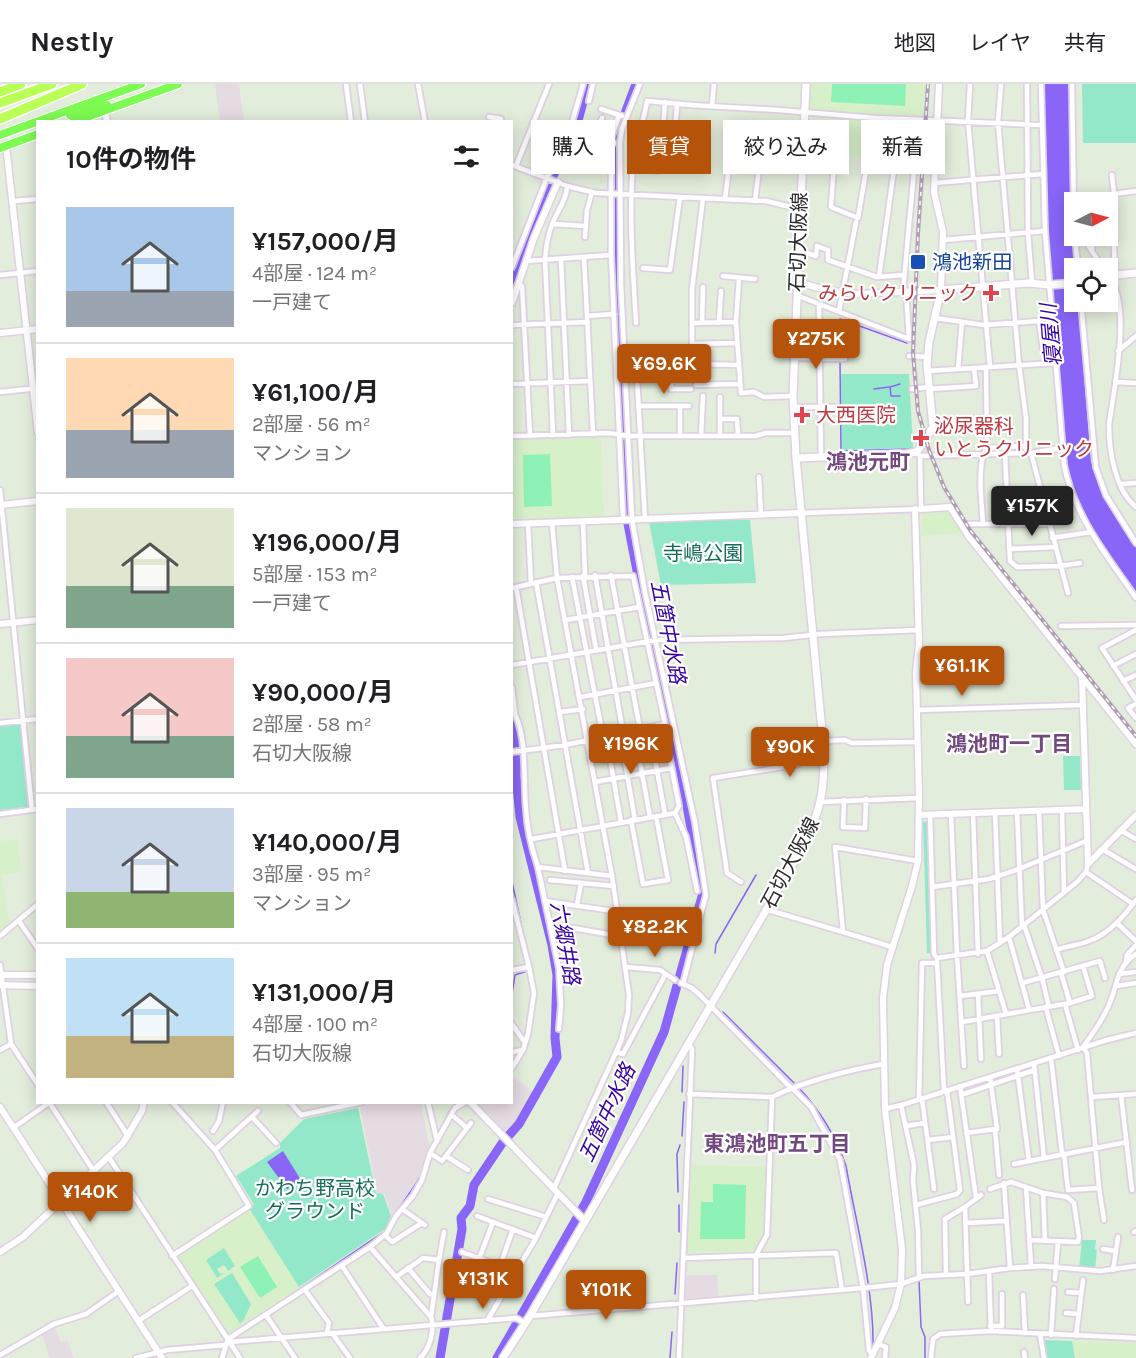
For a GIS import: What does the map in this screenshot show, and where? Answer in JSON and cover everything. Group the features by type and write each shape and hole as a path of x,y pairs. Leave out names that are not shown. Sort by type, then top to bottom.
{"highway":[{"path":"0,92 21,84"},
{"path":"0,111 52,84"},
{"path":"0,111 66,88 71,84"},
{"path":"0,111 82,84"}],"main road":[{"path":"42,120 141,84"},
{"path":"78,120 178,84"},
{"name":"石切大阪線","path":"503,1358 530,1316 807,838 821,802 824,777 823,741 793,407 793,358 806,84"},
{"path":"56,120 84,110 132,100"},
{"path":"0,135 36,122"},
{"path":"20,128 36,126"},
{"path":"3,147 36,135"},
{"path":"1118,274 1136,273"},
{"path":"796,458 918,454 932,430 927,371 941,290 1032,283 1064,284"}],"street":[{"path":"346,84 351,120"},
{"path":"360,84 365,120"},
{"path":"418,84 425,120"},
{"path":"549,84 514,165 567,186 611,195 766,201 799,209"},
{"path":"513,265 569,133 583,84"},
{"path":"589,101 593,84"},
{"path":"627,519 623,435 620,142 640,84"},
{"path":"712,106 714,84"},
{"path":"937,120 939,84"},
{"path":"970,84 968,121 988,367 987,448 982,454 983,524"},
{"path":"1000,84 998,122 1019,365 1026,418 1025,446 1068,593"},
{"path":"1027,84 1028,233 1032,283"},
{"path":"1041,84 1045,231 1062,448 1068,485 1074,502 1091,532 1136,598"},
{"path":"1072,84 1074,192"},
{"path":"636,98 677,104 921,120"},
{"path":"643,120 648,100"},
{"path":"664,120 665,102"},
{"path":"676,120 677,104"},
{"path":"601,109 627,118"},
{"path":"105,110 107,120"},
{"path":"615,129 619,115"},
{"path":"489,117 501,120"},
{"path":"833,174 831,207 858,218 875,117"},
{"path":"879,277 902,119"},
{"path":"945,120 1042,125"},
{"path":"615,143 620,142"},
{"path":"3,147 14,201 26,330 36,403"},
{"path":"611,174 611,255 627,519 645,592 700,853 706,895 682,984 692,988 710,1004 811,1107 840,1160 863,1288 869,1350 872,1356"},
{"path":"633,174 636,323"},
{"path":"725,199 728,174"},
{"path":"755,201 758,174"},
{"path":"796,295 909,339 904,275 914,174"},
{"path":"797,282 861,294 941,290 943,240 935,204 934,174"},
{"path":"934,183 1042,174"},
{"path":"1112,175 1114,192"},
{"path":"513,300 558,182"},
{"path":"553,435 544,260 552,224 567,193 567,186"},
{"path":"1118,193 1136,191"},
{"path":"585,237 592,192"},
{"path":"643,268 670,270 680,197"},
{"path":"692,362 692,290 704,198"},
{"path":"14,201 36,199"},
{"path":"839,311 856,222"},
{"path":"552,224 586,226"},
{"path":"943,240 1045,231"},
{"path":"798,250 816,256 817,246 828,250 828,260 879,277 904,275"},
{"path":"1089,246 1097,258"},
{"path":"1092,246 1092,251"},
{"path":"526,261 611,255"},
{"path":"584,257 593,434"},
{"path":"561,259 569,435"},
{"path":"0,275 36,271"},
{"path":"723,276 755,279"},
{"path":"739,278 736,322 741,393 754,392 764,397 793,396"},
{"path":"518,284 522,286 530,436"},
{"path":"702,323 704,287"},
{"path":"719,323 721,291"},
{"path":"1118,300 1120,326 1109,430 1120,484 1127,499 1136,507"},
{"path":"819,304 821,457"},
{"path":"1082,312 1096,467 1106,495 1135,539"},
{"path":"513,325 564,323 614,314"},
{"path":"935,318 986,325 1039,321 1043,349"},
{"path":"692,323 736,322"},
{"path":"958,369 962,322"},
{"path":"0,333 36,329"},
{"path":"1118,351 1136,336"},
{"path":"692,344 737,343"},
{"path":"909,356 928,357"},
{"path":"793,358 845,359"},
{"path":"645,519 636,361 739,365"},
{"path":"927,371 1055,363"},
{"path":"912,389 976,386 974,368"},
{"path":"624,373 689,375"},
{"path":"671,375 671,389 741,384"},
{"path":"513,384 590,381"},
{"path":"1115,382 1136,383"},
{"path":"0,392 35,388"},
{"path":"701,436 703,396"},
{"path":"720,397 720,436"},
{"path":"638,406 690,406"},
{"path":"680,406 680,435"},
{"path":"793,407 837,406"},
{"path":"932,421 986,418"},
{"path":"720,419 737,419 738,436"},
{"path":"513,436 593,434 738,436 794,433"},
{"path":"987,448 1025,446"},
{"path":"872,1356 896,1308 901,1284 902,1250 885,1109 884,982 918,861 916,672 918,454 1005,454 1062,448"},
{"path":"1005,454 1010,561 1017,567 1080,563"},
{"path":"759,477 761,515"},
{"path":"1120,484 1136,483"},
{"path":"0,490 23,720 35,809 0,814"},
{"path":"1,505 36,501"},
{"path":"513,524 950,507 970,538 1136,744"},
{"path":"583,521 584,576 596,650"},
{"path":"487,1321 546,1217 617,1052 628,1013 629,995 618,911 573,654 557,578 552,523"},
{"path":"528,524 534,582 550,658 588,873"},
{"path":"961,524 1049,524"},
{"path":"1053,538 1091,532"},
{"path":"1009,549 1055,547"},
{"path":"595,575 615,690 643,884 668,880 642,773 632,687 611,575"},
{"path":"565,871 514,587 557,578 595,575 633,576 664,724 678,806 675,813 686,837 696,891"},
{"path":"572,577 621,822"},
{"path":"566,620 639,607"},
{"path":"0,624 36,620"},
{"path":"1061,626 1136,627"},
{"path":"1136,627 1102,648 1136,702 1128,708 1136,718"},
{"path":"513,665 655,640 784,638 813,634 918,630"},
{"path":"1113,666 1136,654"},
{"path":"1123,681 1136,675"},
{"path":"934,1189 920,1099 922,963 987,951 1009,937 1065,893 1086,872 1088,864 1082,677"},
{"path":"580,697 656,683"},
{"path":"513,696 522,751 526,812 559,968 561,995 559,1029"},
{"path":"917,710 1083,705"},
{"path":"560,712 583,709"},
{"path":"0,723 36,719"},
{"path":"513,752 566,745 663,725"},
{"path":"649,727 665,814"},
{"path":"823,741 918,742"},
{"path":"741,882 727,873 713,778 796,765 824,756"},
{"path":"595,782 671,768"},
{"path":"821,802 919,798"},
{"path":"844,800 843,826 865,828 866,799"},
{"path":"919,815 1086,809"},
{"path":"1062,810 1065,893"},
{"path":"1039,811 1043,910 1056,950 1081,1049 1087,1053 1104,1220"},
{"path":"995,812 1000,943"},
{"path":"1017,812 1023,926 1042,978 1059,1056"},
{"path":"532,839 675,813"},
{"path":"973,813 978,954"},
{"path":"916,1205 957,1194 960,1190 945,1091 937,960 934,954 930,814"},
{"path":"951,814 964,1066"},
{"path":"1088,864 1136,815"},
{"path":"1120,829 1136,839"},
{"path":"932,887 997,876 1086,841"},
{"path":"843,932 835,847 918,861"},
{"path":"1102,849 1136,869"},
{"path":"689,854 700,853"},
{"path":"538,867 612,876"},
{"path":"1056,950 1100,937 1135,902 1086,872"},
{"path":"550,880 614,886"},
{"path":"577,905 580,883"},
{"path":"545,900 675,920"},
{"path":"513,904 534,993 525,1043 513,1066"},
{"path":"0,936 36,906"},
{"path":"765,909 892,947"},
{"path":"19,921 36,946"},
{"path":"1081,1049 1106,1012 1127,955 1136,943 1117,922"},
{"path":"550,924 663,944"},
{"path":"513,927 519,930"},
{"path":"1009,937 1029,1009"},
{"path":"987,951 1006,1014"},
{"path":"1126,961 1136,954"},
{"path":"1022,983 1100,961 1105,978"},
{"path":"0,965 11,1044 36,1082"},
{"path":"962,1022 1029,1009 1048,1008 1092,996 1083,966"},
{"path":"513,970 529,967"},
{"path":"626,967 660,970 675,980"},
{"path":"1119,974 1136,972"},
{"path":"1,975 36,975"},
{"path":"617,1052 623,1054 665,975"},
{"path":"1116,986 1136,983"},
{"path":"1,985 36,986"},
{"path":"960,996 999,991"},
{"path":"978,995 981,1059"},
{"path":"997,1016 999,1054"},
{"path":"513,1026 525,1043"},
{"path":"885,1109 1136,1033"},
{"path":"679,1358 692,1049 688,1041"},
{"path":"0,1050 11,1044"},
{"path":"513,1052 521,1050"},
{"path":"1051,1058 1068,1190 1099,1188"},
{"path":"689,1094 772,1097 792,1088 847,1071 883,1064"},
{"path":"1034,1064 1044,1158"},
{"path":"1017,1068 1029,1161"},
{"path":"961,1095 1035,1070"},
{"path":"990,1077 997,1129 995,1130 999,1175"},
{"path":"946,1275 945,1219 979,1196 974,1191 960,1086"},
{"path":"1092,1097 1136,1094"},
{"path":"1122,1095 1132,1190"},
{"path":"756,1298 756,1254 767,1235 772,1097"},
{"path":"13,1128 48,1104"},
{"path":"50,1104 93,1170"},
{"path":"107,1104 128,1136"},
{"path":"0,1252 23,1237 128,1136 143,1104"},
{"path":"172,1256 249,1206 215,1150 174,1104"},
{"path":"213,1131 219,1121 223,1104"},
{"path":"292,1104 302,1115 355,1104"},
{"path":"297,1110 299,1104"},
{"path":"333,1110 334,1104"},
{"path":"428,1104 436,1141"},
{"path":"222,1358 227,1340 370,1248 385,1235 422,1180 430,1153 455,1108 467,1104"},
{"path":"471,1104 504,1135 584,1220"},
{"path":"901,1105 914,1165 919,1277"},
{"path":"0,1107 160,1355"},
{"path":"215,1150 258,1111"},
{"path":"430,1153 442,1161 469,1125 452,1115"},
{"path":"252,1117 276,1143"},
{"path":"906,1126 925,1123"},
{"path":"966,1133 995,1130"},
{"path":"928,1140 953,1137"},
{"path":"1014,1164 1127,1142"},
{"path":"108,1156 240,1358"},
{"path":"446,1156 468,1170"},
{"path":"1129,1162 1136,1161"},
{"path":"990,1189 1011,1182 1072,1200 1075,1208 1078,1242 1029,1240"},
{"path":"1004,1183 1010,1268"},
{"path":"1026,1187 1031,1266"},
{"path":"1043,1192 1045,1241"},
{"path":"488,1199 546,1217"},
{"path":"965,1206 968,1302"},
{"path":"385,1235 392,1242 424,1224 402,1209"},
{"path":"477,1216 536,1238"},
{"path":"966,1223 1006,1221"},
{"path":"479,1259 493,1222"},
{"path":"500,1266 513,1229"},
{"path":"420,1358 427,1351 433,1324 431,1317 444,1232"},
{"path":"1113,1270 1118,1237"},
{"path":"1055,1280 1058,1242"},
{"path":"370,1248 431,1317"},
{"path":"1103,1249 1116,1251"},
{"path":"462,1252 516,1272"},
{"path":"684,1258 836,1253 842,1290"},
{"path":"396,1277 423,1258 439,1260"},
{"path":"342,1266 383,1328"},
{"path":"530,1316 871,1288 901,1284 919,1277 1031,1266 1113,1270 1136,1266"},
{"path":"408,1268 430,1294 434,1294"},
{"path":"989,1271 991,1329"},
{"path":"1076,1336 1083,1280"},
{"path":"138,1321 192,1286"},
{"path":"305,1290 329,1323 330,1333 350,1358"},
{"path":"0,1355 54,1324 86,1314 119,1291"},
{"path":"1046,1293 1054,1291 1051,1335"},
{"path":"1068,1292 1081,1293"},
{"path":"1023,1295 1026,1334"},
{"path":"931,1358 933,1339 940,1334 1002,1326 1002,1296 990,1299"},
{"path":"1045,1312 1053,1312"},
{"path":"1066,1313 1079,1314"},
{"path":"266,1315 295,1358"},
{"path":"136,1358 227,1340 516,1318 525,1323"},
{"path":"991,1329 1026,1334 1136,1338"},
{"path":"1040,1334 1044,1358"},
{"path":"878,1344 886,1347 885,1358"}],"shaded area":[{"path":"215,84 239,84 244,120 220,120"},
{"path":"810,84 925,84 923,116 809,110"},
{"path":"1043,84 1070,84 1072,192 1064,192 1064,246 1074,246 1075,258 1064,258 1064,312 1079,312 1091,462 1105,499 1136,548 1136,592 1085,514 1077,498 1066,462 1046,229"},
{"path":"841,118 873,120 861,120 861,157 849,154 849,120 841,120"},
{"path":"601,438 604,517 513,520 513,439"},
{"path":"947,510 963,533 921,536 922,512"},
{"path":"18,839 21,872 2,875 7,907 5,907 11,923 0,932 0,841"},
{"path":"513,1077 534,1092 517,1123 505,1134 477,1104 513,1104"},
{"path":"368,1104 421,1104 430,1149 420,1179 393,1217 384,1194 377,1193 360,1107"},
{"name":"かわち野高校 グラウンド","path":"358,1108 376,1193 383,1194 391,1216 385,1229 232,1333 227,1334 178,1260 179,1255 254,1205 236,1176 280,1148 280,1143 304,1119"},
{"path":"283,1151 301,1180 287,1189 267,1162"},
{"path":"690,1165 766,1167 765,1232 755,1251 687,1252"},
{"path":"684,1275 717,1275 718,1299 684,1300"},
{"path":"55,1328 61,1342 67,1340 74,1358 50,1358 42,1335"},
{"path":"1072,1341 1136,1343 1136,1358 1075,1358"}],"green space":[{"path":"832,84 906,84 905,106 831,102"},
{"path":"1082,84 1136,84 1136,143 1083,143"},
{"path":"841,374 909,374 913,448 842,450"},
{"path":"550,454 552,506 524,507 523,455"},
{"name":"寺嶋公園","path":"750,520 756,583 661,585 649,522"},
{"path":"19,723 22,726 30,804 28,807 0,810 0,725"},
{"path":"1063,756 1080,756 1081,790 1064,790"},
{"path":"928,821 933,953 927,953 923,822"},
{"name":"かわち野高校 グラウンド","path":"358,1108 376,1193 383,1194 391,1216 385,1229 299,1287 249,1208 254,1204 236,1176 280,1148 280,1143 304,1119"},
{"path":"713,1184 746,1185 745,1239 700,1239 701,1202 713,1202"},
{"path":"1082,1240 1096,1240 1095,1270 1079,1269"},
{"path":"224,1248 235,1266 228,1271 224,1265 217,1269 220,1274 225,1273 217,1278 206,1260"},
{"path":"258,1256 277,1287 260,1298 240,1267"},
{"path":"232,1273 251,1304 240,1323 214,1284"},
{"path":"1043,1340 1072,1341 1075,1358 1046,1358"}],"waterway":[{"name":"六郷井路","path":"513,280 551,180 574,135 588,84"},
{"name":"五箇中水路","path":"497,1358 586,1202 664,1032 703,893 677,752 648,628 628,524 614,161 615,140 636,84"},
{"path":"840,357 840,319 907,343"},
{"path":"840,362 841,451 912,449"},
{"path":"900,384 890,387 891,396 900,396"},
{"path":"874,389 889,387"},
{"name":"六郷井路","path":"440,1358 462,1229 461,1218 470,1206 474,1185 503,1142 519,1124 557,1057 555,1038 557,975 552,945 520,817 513,726"},
{"path":"715,953 716,944 756,875"},
{"path":"513,887 531,969"},
{"path":"513,988 515,975 527,971"},
{"path":"723,1012 795,1084"},
{"path":"513,1062 517,1057"},
{"path":"682,1092 683,1066"},
{"path":"799,1088 827,1124 846,1166 868,1279 873,1346"},
{"path":"682,1136 684,1102"},
{"path":"438,1134 449,1112 457,1104"},
{"path":"678,1192 677,1154 680,1145"},
{"path":"276,1305 385,1231 421,1175"},
{"path":"679,1205 679,1232"},
{"path":"675,1294 677,1263"},
{"path":"919,1280 925,1358"},
{"path":"670,1358 672,1332"},
{"path":"220,1358 222,1347"}],"railway":[{"path":"928,84 913,353 918,411 929,450 944,487 970,530 1136,736"}],"place":[{"name":"鴻池新田","path":"918,262"},
{"name":"みらいクリニック","path":"991,293"},
{"name":"大西医院","path":"802,415"},
{"name":"泌尿器科 いとうクリニック","path":"921,438"}],"district":[{"name":"鴻池元町","path":"868,462"},
{"name":"鴻池町一丁目","path":"1009,744"},
{"name":"東鴻池町五丁目","path":"777,1144"}],"water label":[{"name":"寝屋川","path":"1051,335"}]}
